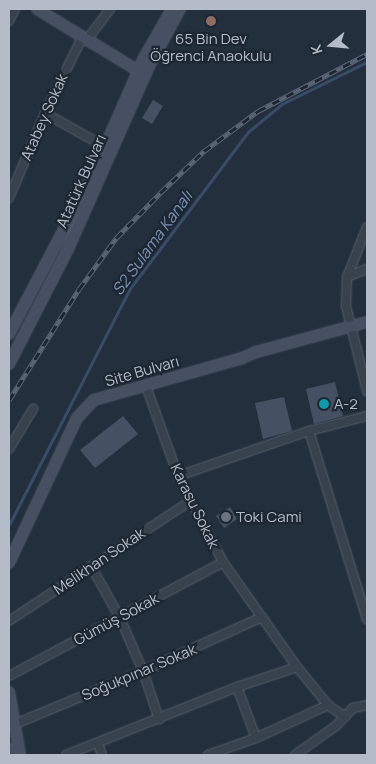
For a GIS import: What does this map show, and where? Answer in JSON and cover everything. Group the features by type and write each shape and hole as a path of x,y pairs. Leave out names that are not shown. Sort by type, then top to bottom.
{"main road":[{"path":"37,9 51,12 84,39 142,74"},
{"name":"Atatürk Bulvarı","path":"9,364 68,249 142,74 172,9"},
{"name":"Atatürk Bulvarı","path":"9,334 142,74 180,9"},
{"name":"Site Bulvarı","path":"10,558 77,418 94,400 351,325 367,322"},
{"path":"9,692 20,755"},
{"path":"9,749 10,755"}],"street":[{"path":"9,21 15,9"},
{"name":"Atabey Sokak","path":"9,198 45,112 84,39 110,9"},
{"path":"45,112 105,146"},
{"path":"367,227 346,277 346,306 367,391"},
{"path":"346,277 367,269"},
{"name":"Karasu Sokak","path":"146,386 178,476 223,562 297,667 328,705 345,717"},
{"path":"9,449 33,409"},
{"path":"178,476 308,431 367,416"},
{"path":"308,431 367,619"},
{"name":"Melikhan Sokak","path":"9,621 190,501"},
{"name":"Gümüş Sokak","path":"9,676 223,562"},
{"path":"91,566 120,618 143,671 159,719"},
{"name":"Soğukpınar Sokak","path":"15,724 143,671 262,617"},
{"path":"66,755 237,687 297,667"},
{"path":"237,687 256,738"},
{"path":"208,755 222,753 328,705"},
{"path":"295,755 336,726 353,708 367,705"},
{"path":"98,743 102,755"}],"building":[{"path":"153,100 163,106 152,124 142,118"},
{"name":"A-2","path":"335,382 343,416 314,424 306,389"},
{"path":"284,397 292,431 263,439 255,403"},
{"path":"123,416 138,434 95,468 80,450"},
{"name":"Toki Cami","path":"230,507 237,519 224,528 216,516"}],"waterway":[{"name":"S2 Sulama Kanalı","path":"9,525 129,290 248,132 282,104 367,62"}],"railway":[{"path":"9,400 79,289 116,238 160,193 204,151 258,111 367,54"}],"place":[{"name":"65 Bin Dev Öğrenci Anaokulu","path":"211,21"},
{"name":"A-2","path":"324,404"},
{"name":"Toki Cami","path":"226,517"}]}
